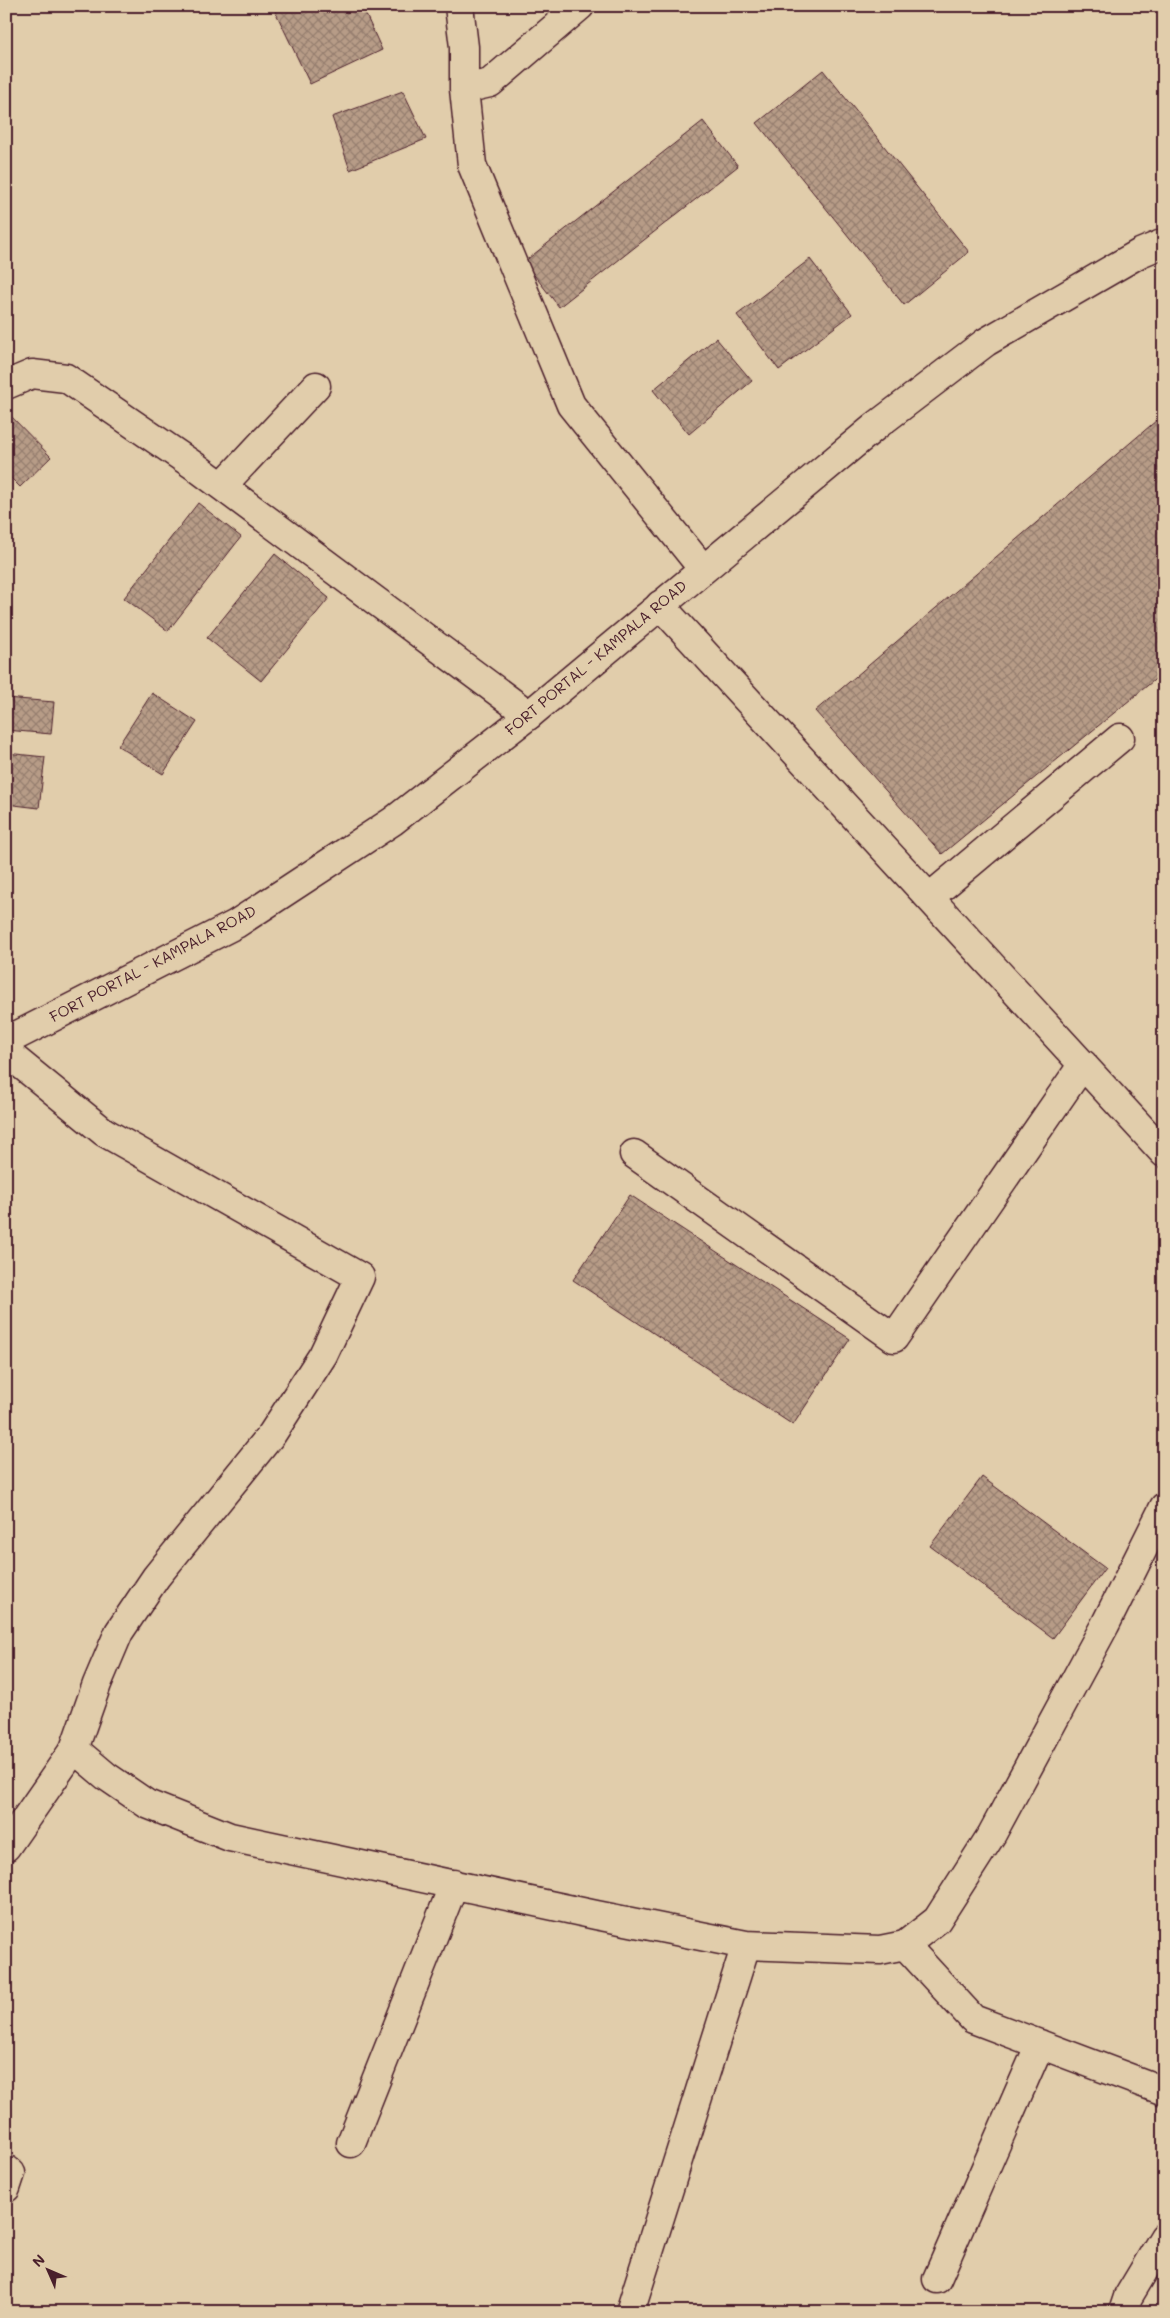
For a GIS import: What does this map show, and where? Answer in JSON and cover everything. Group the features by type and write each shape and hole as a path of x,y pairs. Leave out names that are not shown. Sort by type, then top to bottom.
{"street":[{"path":"459,6 464,46 464,89 472,165 571,405 703,569"},
{"path":"464,89 490,83 580,6"},
{"name":"FORT PORTAL - KAMPALA ROAD","path":"6,1041 236,924 393,821 529,715 877,425 986,342 1140,253 1164,243"},
{"path":"6,385 32,374 66,378 222,486 529,715"},
{"path":"222,486 316,386"},
{"path":"660,605 1164,1153"},
{"path":"930,897 1120,738"},
{"path":"6,1052 104,1132 360,1277 323,1355 272,1434 156,1577 119,1632 97,1684 74,1748 6,1847"},
{"path":"634,1154 894,1338 1083,1064"},
{"path":"74,1748 106,1776 147,1804 230,1837 746,1945 880,1950 905,1945 937,1920 992,1834 1105,1625 1164,1507"},
{"path":"351,2143 454,1884"},
{"path":"630,2312 746,1945"},
{"path":"905,1945 973,2019 1164,2091"},
{"path":"936,2279 1040,2044"},
{"path":"6,2169 11,2173 6,2188"},
{"path":"1123,2312 1128,2297 1164,2237"}],"building":[{"path":"285,6 362,6 382,50 310,84 275,11"},
{"path":"823,70 969,252 904,305 757,123"},
{"path":"403,91 426,139 350,170 332,117"},
{"path":"703,121 738,166 559,307 524,262"},
{"path":"810,259 852,314 779,370 737,315"},
{"path":"716,338 752,381 689,434 653,390"},
{"path":"6,411 51,457 20,487 6,473"},
{"path":"1157,420 1164,428 1164,672 942,854 815,711"},
{"path":"198,503 241,537 168,631 124,598"},
{"path":"275,554 329,598 261,681 207,638"},
{"path":"152,693 197,722 163,774 118,746"},
{"path":"6,698 54,702 51,734 6,730"},
{"path":"6,753 45,757 39,808 6,804"},
{"path":"630,1195 850,1339 793,1425 573,1280"},
{"path":"982,1477 1105,1568 1053,1638 930,1546"}]}
